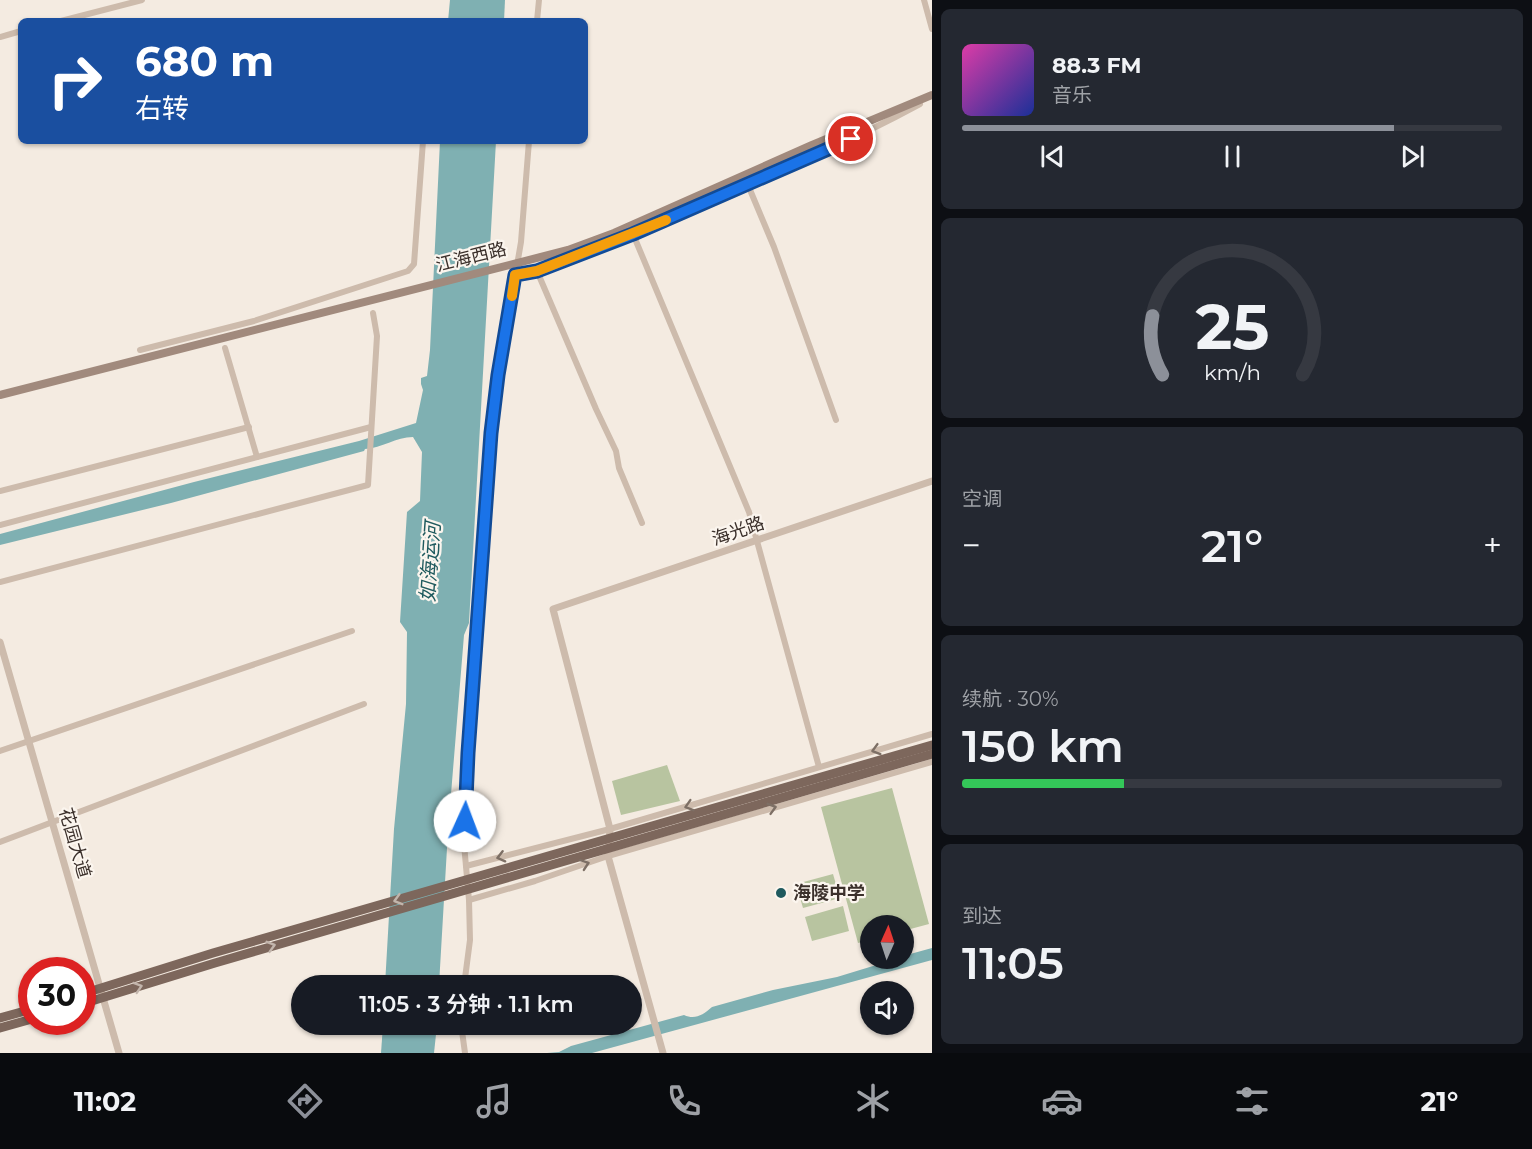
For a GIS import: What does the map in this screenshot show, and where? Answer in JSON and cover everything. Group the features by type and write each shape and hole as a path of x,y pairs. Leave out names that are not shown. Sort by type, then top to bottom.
{"main road":[{"name":"江海西路","path":"0,395 568,249 614,233 812,145 932,96"},
{"path":"859,771 932,745"},
{"path":"96,997 214,958 859,771 932,753"},
{"path":"96,993 103,993"},
{"path":"0,1018 18,1013"},
{"path":"0,1028 18,1023"}],"street":[{"path":"73,18 142,0"},
{"path":"537,18 539,0"},
{"path":"924,0 932,29"},
{"path":"0,37 18,33"},
{"path":"515,275 537,271 633,234 748,185 871,130 932,96"},
{"path":"140,350 254,321 408,271 414,264 423,144"},
{"path":"465,975 470,940 464,844 468,753 491,433 498,375 521,242 529,144"},
{"path":"748,185 782,269 836,420"},
{"path":"633,234 749,512 819,766"},
{"path":"537,271 616,451 619,468 642,524"},
{"path":"0,582 368,485 377,336 373,313"},
{"path":"225,348 257,457"},
{"path":"0,490 249,427"},
{"path":"0,525 257,457 371,430"},
{"name":"海光路","path":"610,829 553,609 932,481"},
{"path":"0,751 352,631"},
{"name":"花园大道","path":"0,642 119,1053"},
{"path":"0,842 364,704"},
{"path":"466,866 610,829 932,734"},
{"path":"469,900 535,881 608,856 932,762"},
{"path":"610,829 608,856 663,1053"},
{"path":"463,1035 465,1053"}],"green space":[{"path":"667,765 680,801 621,815 612,781"},
{"path":"892,788 929,924 914,928 914,915 860,915 860,942 858,943 821,807"},
{"path":"833,874 840,898 803,908 796,884"},
{"path":"843,906 849,931 812,941 805,917"}],"water":[{"path":"450,0 505,0 504,18 448,18"},
{"name":"如海运河","path":"440,144 496,144 469,623 464,635 448,831 440,975 386,975 394,829 406,704 407,632 400,622 407,512 420,501 422,452 413,437 171,503 0,545 0,534 359,441 416,423 423,390 421,378 427,376"},
{"path":"932,948 932,960 914,965 914,953"},
{"path":"863,969 899,969 592,1053 547,1053 559,1052 571,1046 611,1035 642,1035 642,1027 684,1015 699,1016 712,1007 773,990 837,977"},
{"path":"382,1035 436,1035 434,1053 381,1053"}],"slow traffic":[{"path":"512,296 515,275 537,271 666,220"}],"place":[{"name":"海陵中学","path":"781,893"}],"route":[{"path":"465,821 491,433 515,275 537,271 633,234 851,139"}]}
